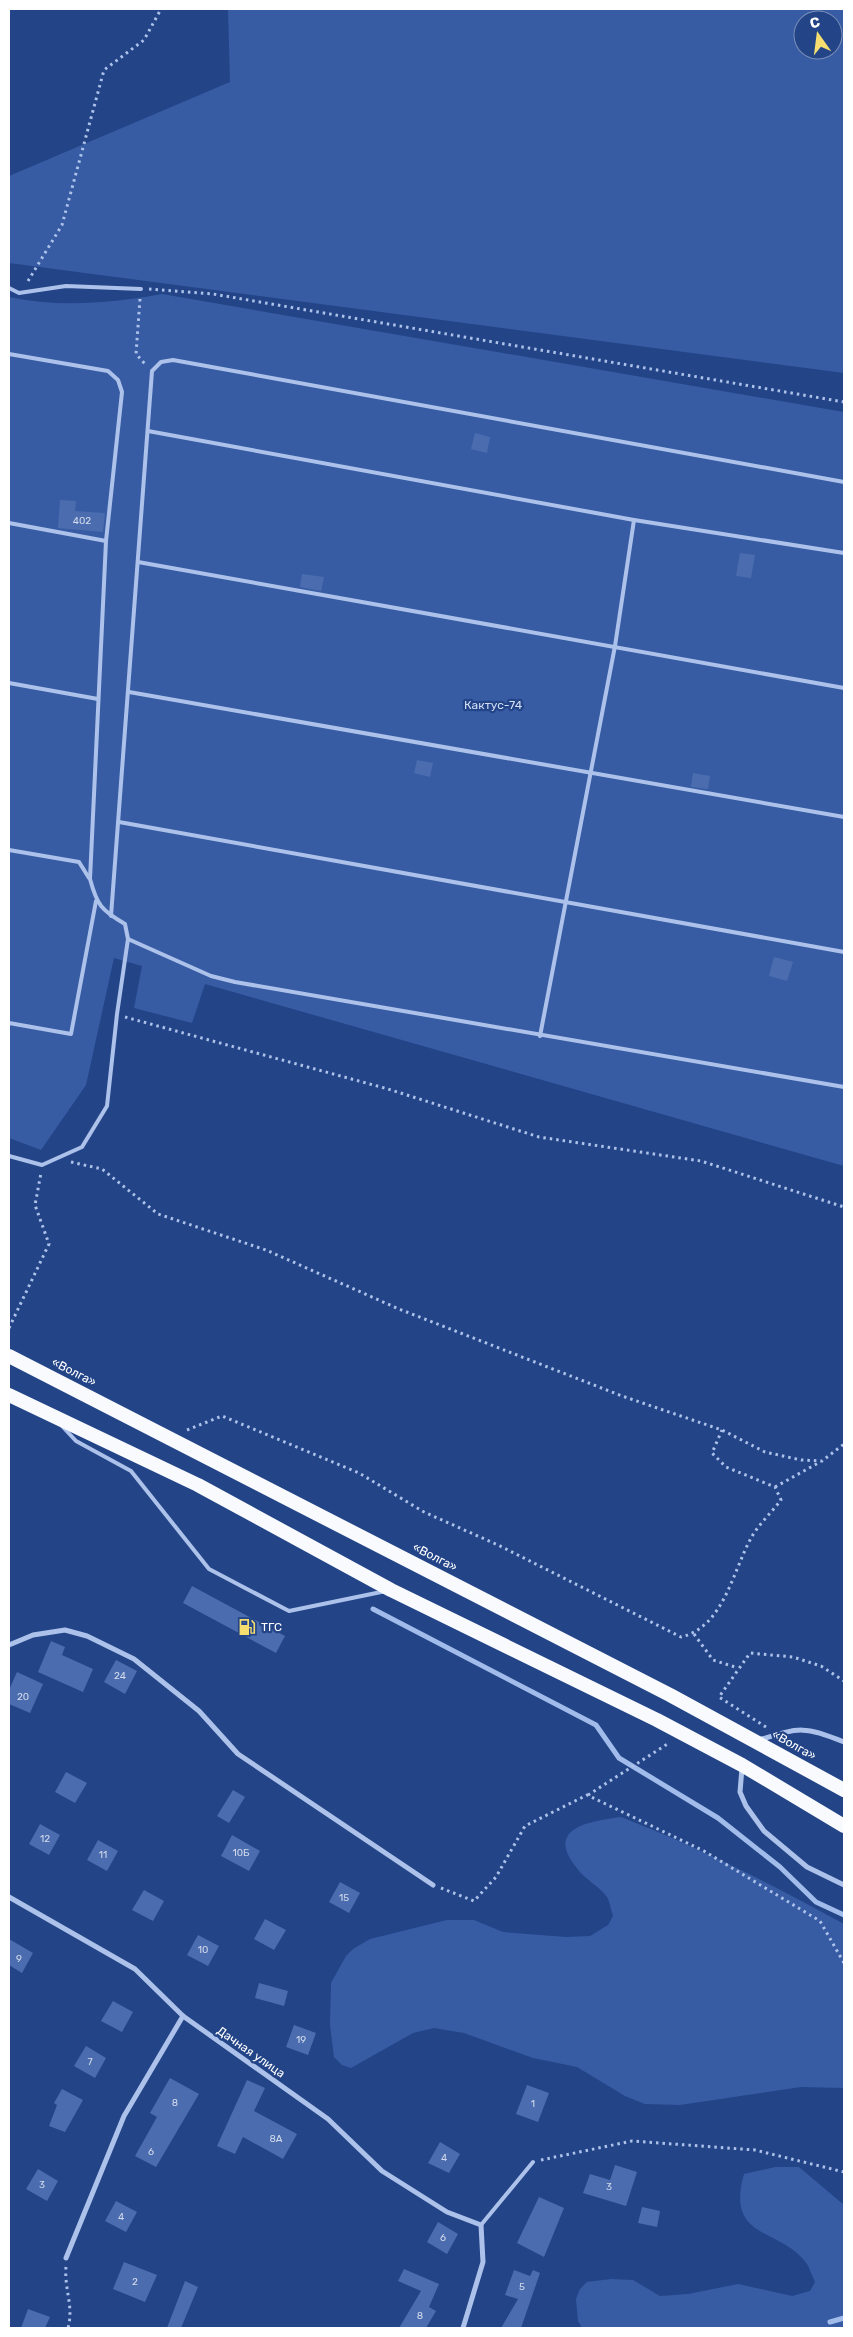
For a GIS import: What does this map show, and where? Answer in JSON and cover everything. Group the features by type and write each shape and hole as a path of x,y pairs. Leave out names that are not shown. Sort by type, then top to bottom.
{"highway":[{"name":"«Волга»","path":"9,1356 170,1437 757,1741 844,1790"},
{"path":"9,1395 198,1485 391,1590 684,1734 742,1765 844,1826"}],"street":[{"path":"9,1645 33,1635 65,1630 87,1636 134,1659 198,1711 238,1754 433,1885"},
{"path":"757,1741 792,1729 813,1729 844,1742"},
{"path":"742,1765 740,1792 746,1806 764,1831 807,1867 844,1885"},
{"name":"Дачная улица","path":"9,1897 135,1969 183,2016 328,2119 382,2171 447,2212 481,2225"},
{"path":"66,2258 124,2116 183,2016"},
{"path":"463,2328 483,2262 481,2225"}],"lane":[{"path":"9,288 19,293 66,286 141,289"},
{"path":"9,354 108,371 118,380 122,392 106,541 90,879"},
{"path":"111,916 120,822 152,371 160,362 173,360 844,482"},
{"path":"148,431 634,520 844,553"},
{"path":"540,1036 615,646 634,520"},
{"path":"9,523 106,541"},
{"path":"138,562 844,688"},
{"path":"9,683 98,699"},
{"path":"129,692 844,817"},
{"path":"120,822 844,952"},
{"path":"9,850 79,862 90,879 96,901 71,1034 9,1023"},
{"path":"9,1156 42,1165 82,1147 107,1106 117,1014 128,939 125,924 111,916 96,901"},
{"path":"128,939 211,976 540,1036 844,1087"},
{"path":"51,1415 76,1440 131,1471 209,1570 289,1611 391,1590"},
{"path":"481,2225 533,2162"}],"path":[{"path":"19,293 34,274 62,226 104,70 144,40 161,9"},
{"path":"152,371 136,354 141,289 213,294 844,402"},
{"path":"117,1014 388,1089 539,1137 701,1161 844,1207"},
{"path":"56,1159 102,1169 158,1214 266,1250 399,1309 622,1396 722,1430 765,1452 801,1460 822,1460"},
{"path":"9,1328 49,1244 35,1205 42,1165"},
{"path":"170,1437 222,1416 359,1473 424,1512 498,1545 680,1637 694,1634 721,1606 750,1538 782,1500 774,1487 726,1467 712,1453 722,1430"},
{"path":"774,1487 822,1460 844,1444"},
{"path":"694,1634 713,1660 738,1668"},
{"path":"780,1734 760,1725 720,1697 750,1653 793,1657 821,1666 844,1681"},
{"path":"433,1885 474,1901 496,1877 525,1826 587,1795 684,1734"},
{"path":"587,1795 704,1850 820,1921 844,1963"},
{"path":"533,2162 632,2141 755,2150 844,2172"},
{"path":"66,2258 65,2280 70,2307 68,2328"}],"green space":[{"path":"228,9 844,9 844,373 9,263 9,176 230,82"},
{"name":"Кактус-74","path":"162,294 844,412 844,1166 205,984 192,1023 134,1008 142,966 114,958 86,1085 41,1150 9,1138 9,297 47,302 85,303 124,300"},
{"path":"621,1817 679,1841 734,1867 844,1924 844,2088 801,2087 680,2105 645,2104 625,2096 577,2067 533,2058 464,2033 434,2028 413,2033 351,2068 342,2065 334,2057 330,2025 331,1983 346,1956 353,1949 370,1939 447,1920 474,1920 503,1932 566,1937 590,1936 608,1925 613,1916 607,1897 576,1867 568,1854 565,1843 569,1835 576,1828 597,1821"},
{"path":"775,2167 799,2167 844,2205 844,2328 582,2328 578,2321 576,2299 580,2289 587,2282 611,2279 633,2280 660,2296 688,2294 738,2284 792,2296 810,2291 815,2282 807,2264 796,2252 749,2222 742,2211 740,2196 744,2174"}],"building":[{"path":"475,433 490,437 487,453 471,449"},
{"path":"60,500 76,501 75,511 105,513 103,532 58,528"},
{"path":"740,553 755,555 751,578 736,576"},
{"path":"302,574 324,577 321,591 300,587"},
{"path":"417,760 433,763 430,777 414,773"},
{"path":"693,773 710,776 708,789 691,787"},
{"path":"774,957 793,962 787,981 769,976"},
{"path":"192,1586 285,1636 276,1653 183,1603"},
{"path":"51,1641 65,1647 62,1655 93,1669 83,1692 38,1672"},
{"path":"116,1660 137,1671 125,1694 104,1682"},
{"path":"17,1672 43,1684 30,1713 9,1704 9,1690"},
{"path":"66,1772 87,1783 75,1803 55,1792"},
{"path":"233,1790 245,1797 229,1823 217,1816"},
{"path":"40,1824 60,1835 49,1855 29,1844"},
{"path":"232,1835 260,1851 249,1871 221,1856"},
{"path":"98,1840 118,1851 107,1871 87,1860"},
{"path":"340,1882 360,1893 349,1913 329,1902"},
{"path":"144,1890 164,1901 153,1921 132,1910"},
{"path":"265,1919 286,1930 274,1950 254,1939"},
{"path":"198,1935 219,1946 208,1966 187,1955"},
{"path":"9,1939 33,1953 22,1973 9,1965"},
{"path":"259,1983 288,1991 284,2006 255,1998"},
{"path":"113,2001 133,2012 122,2032 101,2021"},
{"path":"294,2025 316,2033 308,2055 286,2047"},
{"path":"86,2046 106,2058 95,2078 74,2066"},
{"path":"170,2078 199,2094 156,2167 135,2156 157,2117 150,2113"},
{"path":"247,2080 265,2088 254,2111 297,2134 283,2159 243,2137 235,2154 217,2146"},
{"path":"527,2085 549,2093 538,2122 516,2114"},
{"path":"62,2089 83,2100 65,2132 49,2126 57,2105 54,2103"},
{"path":"440,2142 460,2154 449,2173 428,2163"},
{"path":"615,2165 637,2172 626,2206 583,2193 590,2174 610,2180"},
{"path":"38,2169 58,2181 47,2201 26,2189"},
{"path":"539,2197 564,2208 544,2257 517,2243"},
{"path":"116,2201 137,2212 126,2232 105,2221"},
{"path":"642,2207 660,2211 657,2227 638,2223"},
{"path":"438,2222 458,2234 447,2254 427,2242"},
{"path":"124,2262 157,2275 145,2302 113,2289"},
{"path":"404,2269 439,2284 429,2307 436,2311 426,2328 399,2328 421,2291 398,2281"},
{"path":"514,2270 530,2276 533,2270 540,2273 521,2328 501,2328 518,2299 505,2295"},
{"path":"185,2281 198,2287 181,2328 167,2328"},
{"path":"28,2309 50,2317 45,2328 21,2328"}],"waterway":[{"path":"373,1609 596,1725 619,1758 718,1818 780,1867 816,1902 844,1915"},
{"path":"830,2322 844,2318"}],"place":[{"name":"ТГС","path":"247,1627"}]}
